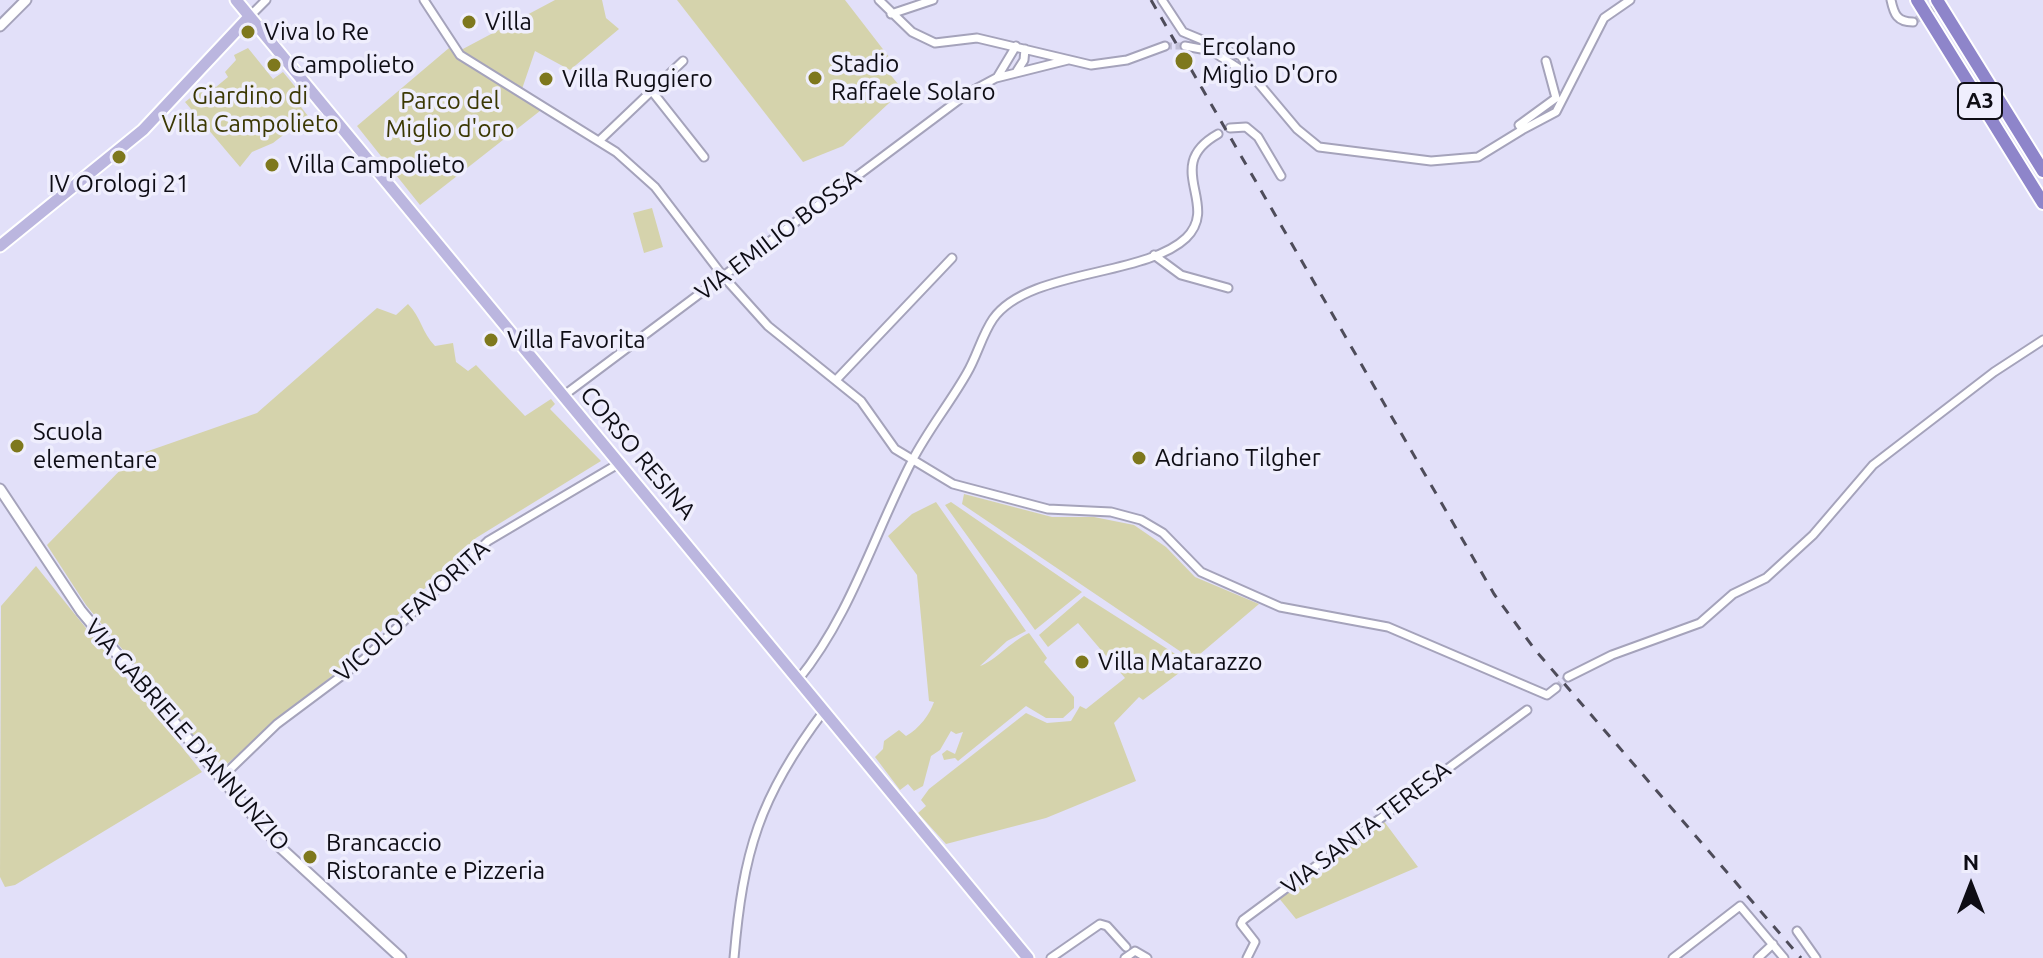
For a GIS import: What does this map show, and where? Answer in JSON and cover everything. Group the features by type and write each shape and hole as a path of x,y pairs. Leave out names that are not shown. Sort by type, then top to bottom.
{"highway":[{"name":"A3","path":"1917,0 2043,203"},
{"name":"A3","path":"1937,0 2043,171"}],"main road":[{"name":"CORSO RESINA","path":"236,0 1028,958"},
{"path":"0,246 143,130 249,17"}],"street":[{"path":"0,26 26,0"},
{"path":"249,17 266,0"},
{"path":"424,0 460,55 599,141 655,187 723,276 768,326 861,401 895,449 953,484 1033,505 1111,512 1141,520 1163,533 1201,572 1280,607 1388,627 1547,695 1556,688"},
{"path":"879,0 921,38 935,43 977,38 1091,65 1110,64 1165,46"},
{"path":"891,14 933,0"},
{"path":"1162,0 1183,32 1241,56 1255,79 1297,129 1319,147 1431,161 1478,157 1556,112 1604,18 1630,0"},
{"path":"1891,0 1896,17 1903,22 1913,22"},
{"name":"VIA EMILIO BOSSA","path":"996,78 1010,61 1016,46"},
{"path":"1185,46 1212,51 1255,79"},
{"path":"1017,71 1024,60 1025,49"},
{"name":"VIA EMILIO BOSSA","path":"563,396 968,93 1017,71 1068,60"},
{"path":"599,141 683,61"},
{"path":"1522,130 1519,125 1556,98 1546,61"},
{"path":"651,90 704,157"},
{"path":"1230,128 1246,127 1258,137 1281,176"},
{"path":"798,680 826,645 913,459 968,372 994,318 1013,300 1177,246 1196,225 1198,208 1190,170 1193,155 1202,143 1218,134"},
{"path":"1154,255 1181,275 1228,288"},
{"path":"837,379 952,258"},
{"path":"1568,677 1612,655 1700,623 1733,594 1766,578 1813,535 1873,465 2040,341 2043,349"},
{"name":"VICOLO FAVORITA","path":"221,778 277,724 364,659 488,541 618,464"},
{"name":"VIA GABRIELE D'ANNUNZIO","path":"0,489 81,611 221,778 282,849 401,958"},
{"name":"VIA SANTA TERESA","path":"1247,958 1255,944 1241,924 1243,920 1527,710"},
{"path":"734,958 749,850 767,797 824,711"},
{"path":"1673,958 1740,906 1784,958"},
{"path":"1051,958 1100,924 1107,926 1126,947"},
{"path":"1797,931 1816,958"},
{"path":"1758,958 1773,944"},
{"path":"1125,958 1135,951 1147,958"}],"green space":[{"name":"Villa Ruggiero","path":"555,0 602,0 606,18 619,29 570,70 535,51 522,89 461,50"},
{"name":"Stadio Raffaele Solaro","path":"677,0 845,0 889,57 884,67 903,90 843,146 803,162"},
{"name":"Giardino di Villa Campolieto","path":"248,48 273,79 283,72 307,101 301,107 308,116 273,143 252,152 240,167 185,102 211,82 216,87 228,77 225,72 236,60 234,55"},
{"name":"Parco del Miglio d'oro","path":"449,48 473,66 545,107 420,205 357,126"},
{"path":"652,208 663,247 644,253 633,213"},
{"path":"408,304 435,346 453,343 456,362 468,371 476,365 525,416 551,399 555,404 550,409 601,461 476,538 359,653 221,769 86,605 47,545 134,456 257,413 377,308 396,315"},
{"path":"964,494 1052,517 1094,517 1134,525 1166,547 1195,577 1259,604 1193,660 962,504"},
{"path":"936,502 1026,631 1007,641 980,666 1029,633 1047,658 1044,662 1074,697 1074,708 1063,718 1046,718 1026,706 958,761 955,758 944,760 942,754 947,750 955,754 963,732 956,734 951,731 940,750 931,756 923,786 914,791 908,784 900,790 875,757 883,749 884,741 899,730 906,736 915,729 934,702 929,701 917,575 888,536 912,514"},
{"path":"951,502 1082,592 1035,630 945,505"},
{"path":"36,566 202,772 15,885 5,887 0,877 1,606"},
{"path":"1084,596 1191,664 1143,700 1139,697 1114,723 1136,781 1046,818 946,844 918,813 926,806 921,800 929,789 1026,713 1047,723 1071,721 1080,706 1086,709 1125,678 1078,623 1048,647 1039,635"},
{"path":"1383,820 1418,867 1296,919 1278,897"}],"tunnel":[{"path":"1913,22 1947,0"},
{"path":"1165,46 1185,46"},
{"path":"1556,688 1568,677"}],"railway":[{"path":"1151,0 1494,594 1536,651 1801,958"}],"place":[{"name":"Villa","path":"469,22"},
{"name":"Viva lo Re","path":"248,32"},
{"name":"Ercolano Miglio D'Oro","path":"1184,61"},
{"name":"Campolieto","path":"274,65"},
{"name":"Stadio Raffaele Solaro","path":"815,78"},
{"name":"Villa Ruggiero","path":"546,79"},
{"name":"IV Orologi 21","path":"119,157"},
{"name":"Villa Campolieto","path":"272,165"},
{"name":"Villa Favorita","path":"491,340"},
{"name":"Scuola elementare","path":"17,446"},
{"name":"Adriano Tilgher","path":"1139,458"},
{"name":"Villa Matarazzo","path":"1082,662"},
{"name":"Brancaccio Ristorante e Pizzeria","path":"310,857"}]}
